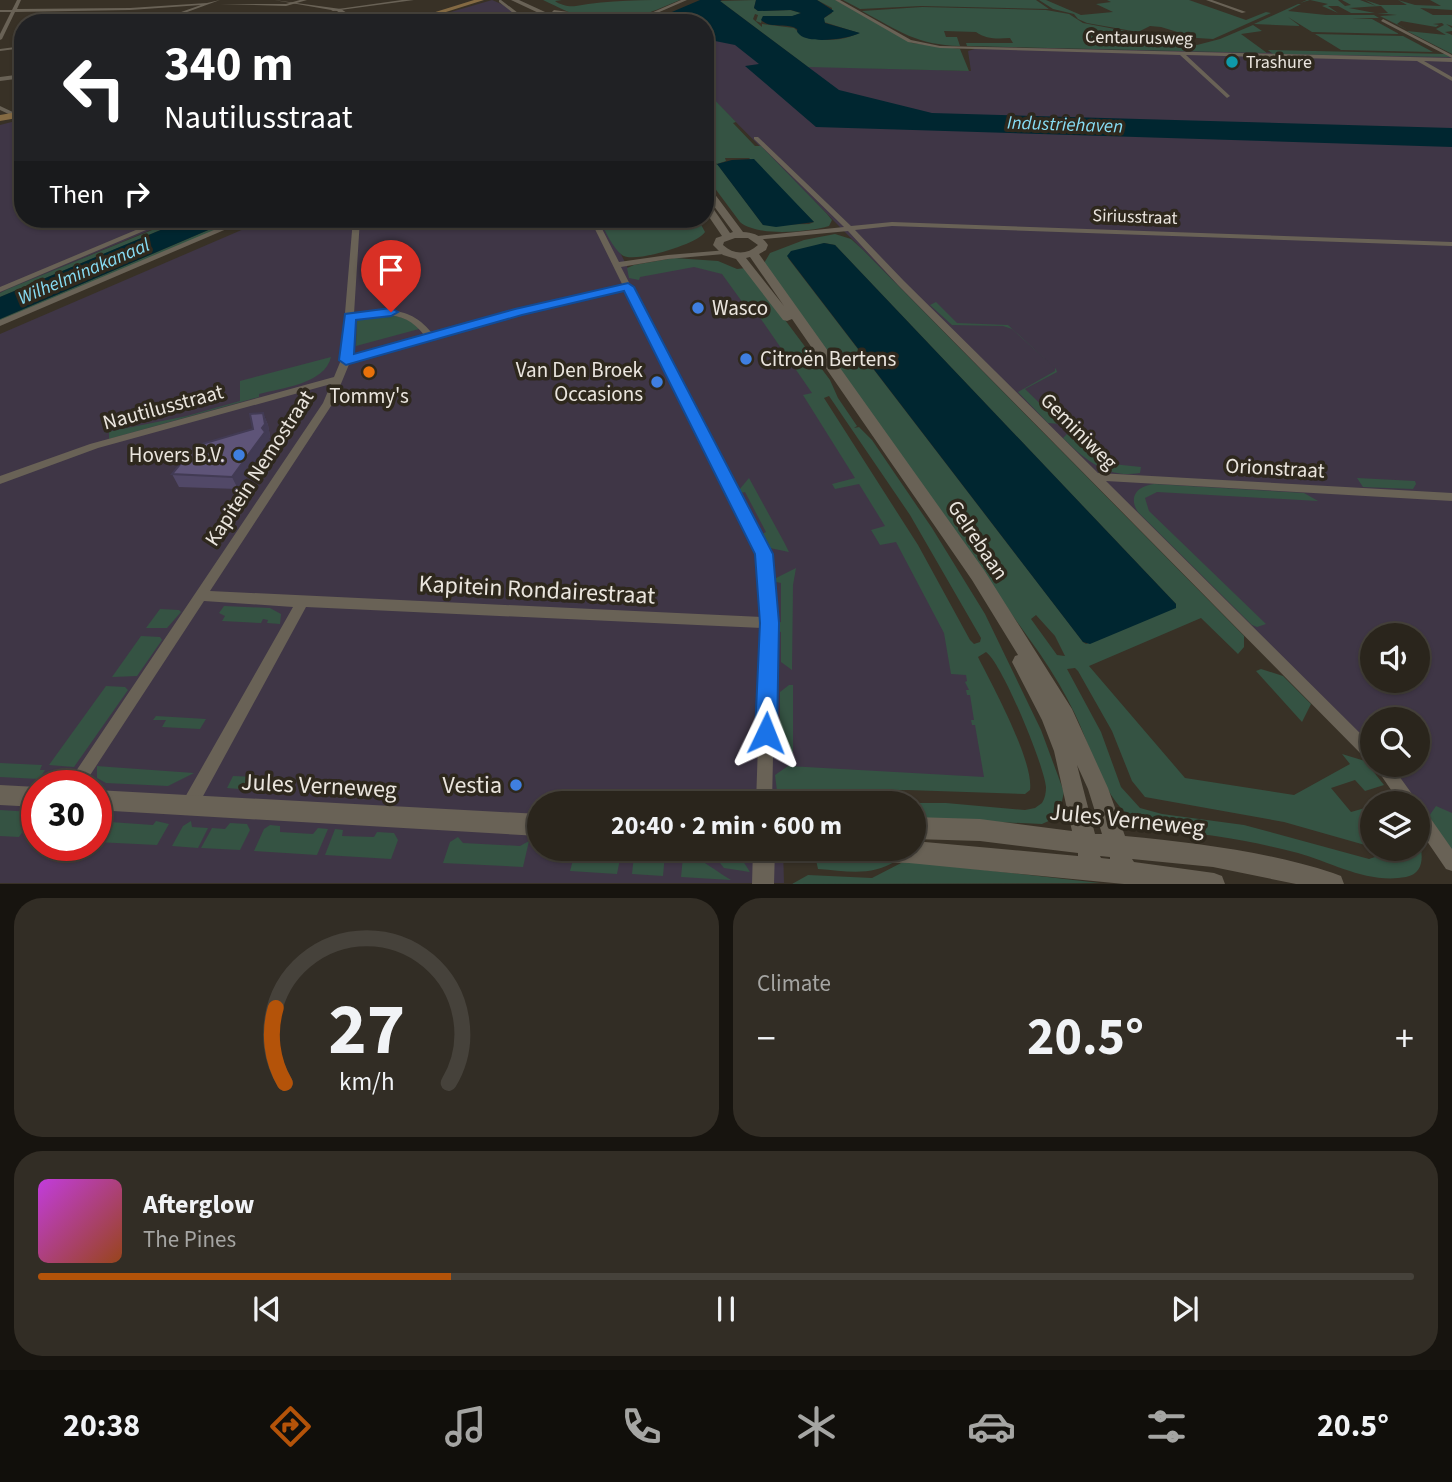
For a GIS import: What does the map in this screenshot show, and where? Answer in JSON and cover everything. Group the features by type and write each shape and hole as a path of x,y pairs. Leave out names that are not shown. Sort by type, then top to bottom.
{"main road":[{"path":"422,14 470,0"},
{"path":"434,14 481,0"}],"street":[{"path":"1,35 19,0"},
{"path":"277,0 292,4 305,0"},
{"path":"0,11 147,8 220,2 292,4 338,11 412,0"},
{"path":"534,0 559,14"},
{"path":"652,14 685,0"},
{"name":"Centaurusweg","path":"837,0 909,41 926,46 1452,58"},
{"path":"1208,0 1244,12"},
{"path":"138,1 147,8"},
{"path":"500,1 514,3 543,14"},
{"path":"178,14 205,3"},
{"path":"554,11 574,14"},
{"name":"Centaurusweg","path":"1383,20 1452,58"},
{"path":"1180,52 1227,96"},
{"path":"1417,59 1452,79"},
{"name":"Geminiweg","path":"756,138 849,228 901,284 1360,743"},
{"path":"714,199 740,234 740,246"},
{"name":"Gelrebaan","path":"714,214 740,246 978,575 1058,704 1098,788 1126,873"},
{"name":"Siriusstraat","path":"617,265 849,228 916,225 1452,244"},
{"path":"0,290 147,228"},
{"path":"0,323 225,228"},
{"name":"Kapitein Nemostraat","path":"85,770 328,403 346,360 355,228"},
{"path":"598,228 759,541 766,565 769,623 764,791"},
{"path":"740,234 740,246"},
{"name":"Gelrebaan","path":"740,246 970,578 1010,642 1051,717 1064,751 1092,869"},
{"path":"346,360 544,305 628,287"},
{"path":"350,317 391,312 419,320 430,336"},
{"name":"Nautilusstraat","path":"0,480 94,446 338,379"},
{"name":"Orionstraat","path":"1096,477 1452,497"},
{"path":"190,804 302,602 201,596"},
{"name":"Kapitein Rondairestraat","path":"302,602 769,623"},
{"path":"0,795 21,796"},
{"name":"Jules Verneweg","path":"112,801 527,824"},
{"name":"Jules Verneweg","path":"926,828 962,828 1087,844 1225,857 1292,871 1333,884"},
{"path":"1430,832 1452,863"},
{"path":"926,854 1092,869 1214,884"},
{"path":"763,884 764,861"}],"shaded area":[{"path":"492,0 506,6 515,14 444,14"},
{"path":"714,38 741,44 819,126 1452,144 1452,844 1430,821 1430,791 1400,791 1385,777 1430,777 1430,707 1360,707 1360,751 714,100"},
{"path":"981,47 1452,56 1452,130 928,114 835,91 803,66 971,71 968,51"},
{"path":"14,121 14,228 155,228 0,293 0,125"},
{"path":"246,228 608,228 631,274 694,266 723,273 756,307 804,376 900,542 968,672 989,780 812,791 527,791 527,861 783,861 784,883 0,883 0,334"}],"green space":[{"path":"543,0 562,0 555,1 573,6 614,1 680,0 645,14 575,14"},
{"path":"756,0 754,8 758,11 790,10 801,13 793,16 763,16 761,23 756,21 758,15 755,14 753,19 762,27 762,24 794,28 808,37 825,40 843,39 859,33 824,22 824,18 832,13 832,8 817,0 836,0 912,43 960,49 969,71 808,67 720,1"},
{"path":"843,0 1036,0 1049,9 921,6 860,9"},
{"path":"1039,0 1046,0 1081,15 1113,12 1096,4 1111,2 1107,0 1189,0 1246,20 1266,12 1271,13 1213,39 1197,38 1161,27 1150,26 1138,32 1087,23 1074,14 1053,9"},
{"path":"1310,0 1338,0 1345,6 1351,5 1342,0 1360,0 1376,6 1365,0 1380,5 1407,5 1398,0 1415,5 1441,6 1430,0 1452,0 1452,10 1420,8 1433,15 1452,15 1452,26 1446,24 1452,31 1445,32 1452,35 1452,54 1407,31 1446,35 1436,29 1444,25 1442,23 1433,24 1439,25 1436,27 1401,21 1397,24 1408,30 1380,16 1397,15 1377,13 1388,13 1381,6 1349,8 1375,13 1351,13 1338,6 1328,6 1338,13 1322,6 1328,4"},
{"path":"1301,4 1288,11 1326,15 1374,15 1379,18 1352,18 1372,19 1399,34 1312,32 1288,17 1300,26 1254,24"},
{"path":"922,7 1046,10 1069,14 1083,23 1136,33 1122,39 1142,44 1155,42 1154,39 1159,37 1197,45 1253,25 1262,31 1241,34 1267,53 967,46 966,43 1013,43 1010,38 992,38 976,32 944,31 946,37 957,37 960,46 945,45 909,36 862,11"},
{"path":"1315,34 1403,36 1433,52 1341,50"},
{"path":"1268,50 1446,54 1451,57 1273,54"},
{"path":"714,99 755,146 761,146 827,214 832,220 829,226 797,231 770,231 748,227 740,222 714,187 714,163 763,225 814,222 749,158 725,158 726,161 717,164 714,161"},
{"path":"157,228 165,228 0,297 0,293"},
{"path":"213,228 221,228 0,323 0,319"},
{"path":"604,228 703,228 705,232 691,242 639,257 622,255"},
{"path":"835,234 851,239 1244,636 1244,647 1238,654 1201,618 1089,666 1185,778 1294,795 1350,764 1342,754 1360,759 1360,777 1378,777 1384,785 1365,791 1355,780 1331,788 1351,812 1360,809 1360,844 1284,822 1145,797 1132,781 1112,731 1078,671 1075,668 1067,669 1101,732 1121,787 1140,808 1162,814 1244,825 1360,857 1360,861 1421,861 1417,871 1406,877 1378,878 1267,846 1152,827 1133,819 1122,810 1105,785 1075,714 1045,661 763,265 770,253 804,240","holes":["824,243 835,245 1176,604 1086,644 1083,642 788,258","1036,615 1055,636 1065,656 1057,655 1031,619"]},
{"path":"674,258 718,261 737,269 746,268 830,380 838,398 857,426 854,428 859,427 872,440 932,528 985,614 1041,730 1064,792 1060,810 1053,819 1042,824 926,819 926,803 1025,810 1035,808 1044,799 1044,775 1030,738 1002,675 986,652 978,657 1011,723 1026,761 1030,790 1025,794 907,790 777,791 775,775 788,766 984,777 975,725 972,725 971,720 974,720 970,695 967,695 966,690 969,690 965,682 966,675 951,674 944,633 896,542 880,545 871,530 885,526 859,484 835,489 832,484 855,478 803,395 812,393 754,309 748,310 722,274 694,267 640,277 639,280 629,278 627,268","holes":["829,396 910,515 981,638 980,642 974,644 970,640 918,545 824,398"]},
{"path":"936,302 957,323 1008,325 1046,360 1012,329 1003,326 952,325 930,305"},
{"path":"388,314 414,321 419,329 356,346 357,318"},
{"path":"331,357 320,373 290,387 109,439 109,432 102,434 107,432 187,416 240,401 240,381"},
{"path":"1055,368 1057,372 1025,389 1061,424 1048,423 1018,392 1055,371"},
{"path":"1069,432 1103,463 1141,467 1140,473 1118,473 1098,466 1063,438"},
{"path":"749,478 789,552 770,548 762,534 766,532 745,492 741,493 739,490"},
{"path":"1357,478 1415,481 1416,484 1413,489 1363,487"},
{"path":"1154,484 1304,493 1318,501 1157,492 1145,498 1149,511 1266,624 1257,627 1252,625 1138,512 1134,502 1136,493 1143,487"},
{"path":"796,568 793,585 792,670 781,662 781,632 775,631 775,623 781,622 781,583 776,582 776,578"},
{"path":"224,606 270,608 281,614 280,624 267,623 268,620 263,619 261,623 222,621 225,616 219,613"},
{"path":"160,609 181,612 167,628 146,628"},
{"path":"141,636 160,637 162,640 137,676 112,677"},
{"path":"1261,669 1283,676 1311,704 1302,722 1256,671"},
{"path":"793,685 793,753 780,746 780,729 774,729 774,723 780,723 780,692"},
{"path":"106,686 125,687 128,690 74,767 49,765"},
{"path":"156,716 206,719 200,729 162,727 166,720 153,720"},
{"path":"0,763 42,765 40,770 21,770 21,778 0,777"},
{"path":"97,766 194,773 168,786 112,783 112,770 97,770"},
{"path":"233,776 258,777 257,780 267,781 262,791 227,788"},
{"path":"1436,806 1452,813 1452,855 1430,823 1430,815"},
{"path":"0,810 21,811 19,837 0,836"},
{"path":"156,821 169,824 157,845 112,843 112,822 153,825"},
{"path":"191,821 192,827 208,828 198,848 172,846 183,826"},
{"path":"230,823 247,824 250,830 240,850 201,848 212,828 225,829"},
{"path":"270,825 280,826 280,832 313,834 318,828 328,829 317,855 254,851 264,829"},
{"path":"335,829 343,830 342,836 374,837 377,832 394,833 398,840 391,859 325,855"},
{"path":"458,837 463,843 520,846 527,842 527,850 523,867 443,863 450,842"},
{"path":"573,861 620,861 617,874 570,871"},
{"path":"633,861 664,861 663,876 632,874"},
{"path":"683,861 702,861 731,880 681,877"},
{"path":"743,861 750,872 724,868 720,863"},
{"path":"816,861 895,861 869,871 818,869"},
{"path":"905,861 1100,883 792,884 808,875 872,878"}],"water":[{"name":"Industriehaven","path":"700,0 722,0 720,1 839,90 932,113 1452,128 1452,147 816,127 745,66 759,64 735,45 714,41 714,14 667,14"},
{"path":"756,0 817,0 834,11 824,18 825,23 860,33 830,40 805,38 793,27 769,24 761,20 763,16 792,16 801,13 791,10 758,11 754,8"},
{"path":"754,159 814,222 776,227 763,225 717,164"},
{"name":"Wilhelminakanaal","path":"165,228 213,228 0,319 0,297"},
{"path":"824,243 835,245 1176,604 1176,608 1090,644 1083,642 787,256 791,251"}],"building":[{"path":"263,413 265,424 262,428 265,432 232,477 172,474 195,446 253,429 250,414"}],"place":[{"name":"Trashure","path":"1232,62"},
{"name":"Wasco","path":"698,308"},
{"name":"Citroën Bertens","path":"746,359"},
{"name":"Tommy's","path":"369,372"},
{"name":"Van Den Broek Occasions","path":"657,382"},
{"name":"Hovers B.V.","path":"239,455"},
{"name":"Vestia","path":"516,785"}],"route":[{"path":"391,312 350,317 346,360 569,299 628,287 764,554 769,623 766,733"}]}
